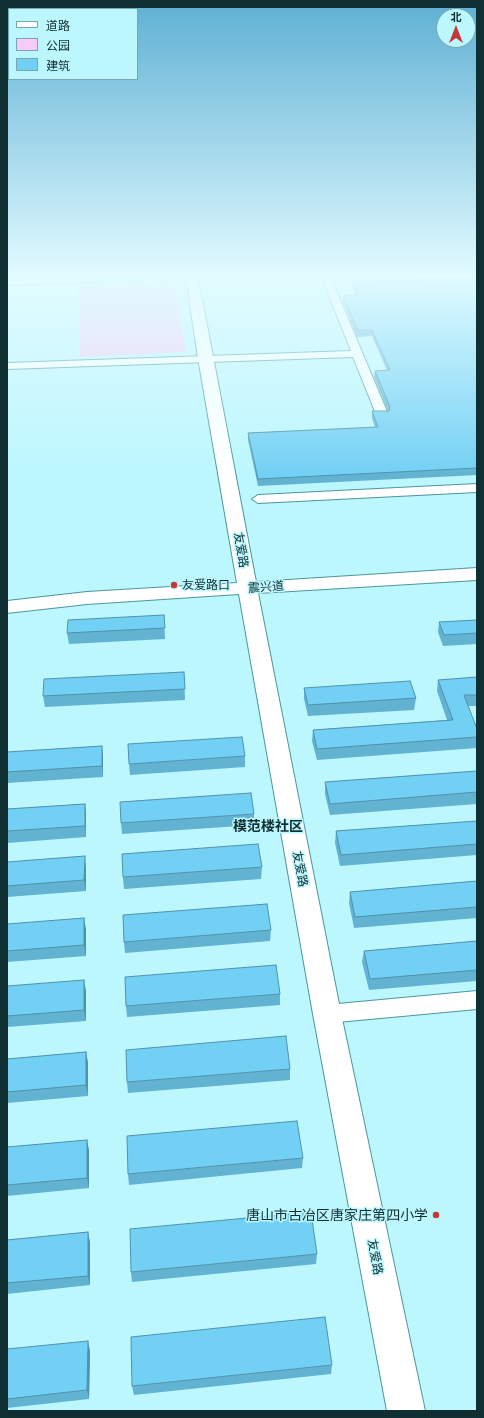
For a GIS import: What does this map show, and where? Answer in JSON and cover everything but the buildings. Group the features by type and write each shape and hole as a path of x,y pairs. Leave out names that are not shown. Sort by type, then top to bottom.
{"street":[{"name":"友爱路","path":"203,344 327,1014 406,1411"},
{"path":"353,344 382,414"},
{"path":"7,366 205,358 235,359 357,354"},
{"path":"258,499 477,488"},
{"name":"震兴道","path":"7,607 87,598 477,574"},
{"path":"327,1014 477,1000"}],"green space":[{"path":"80,344 185,344 186,352 80,357"}],"place":[{"name":"友爱路口","path":"174,585"},
{"name":"唐山市古冶区唐家庄第四小学","path":"436,1215"}],"district":[{"name":"模范楼社区","path":"268,826"}]}
